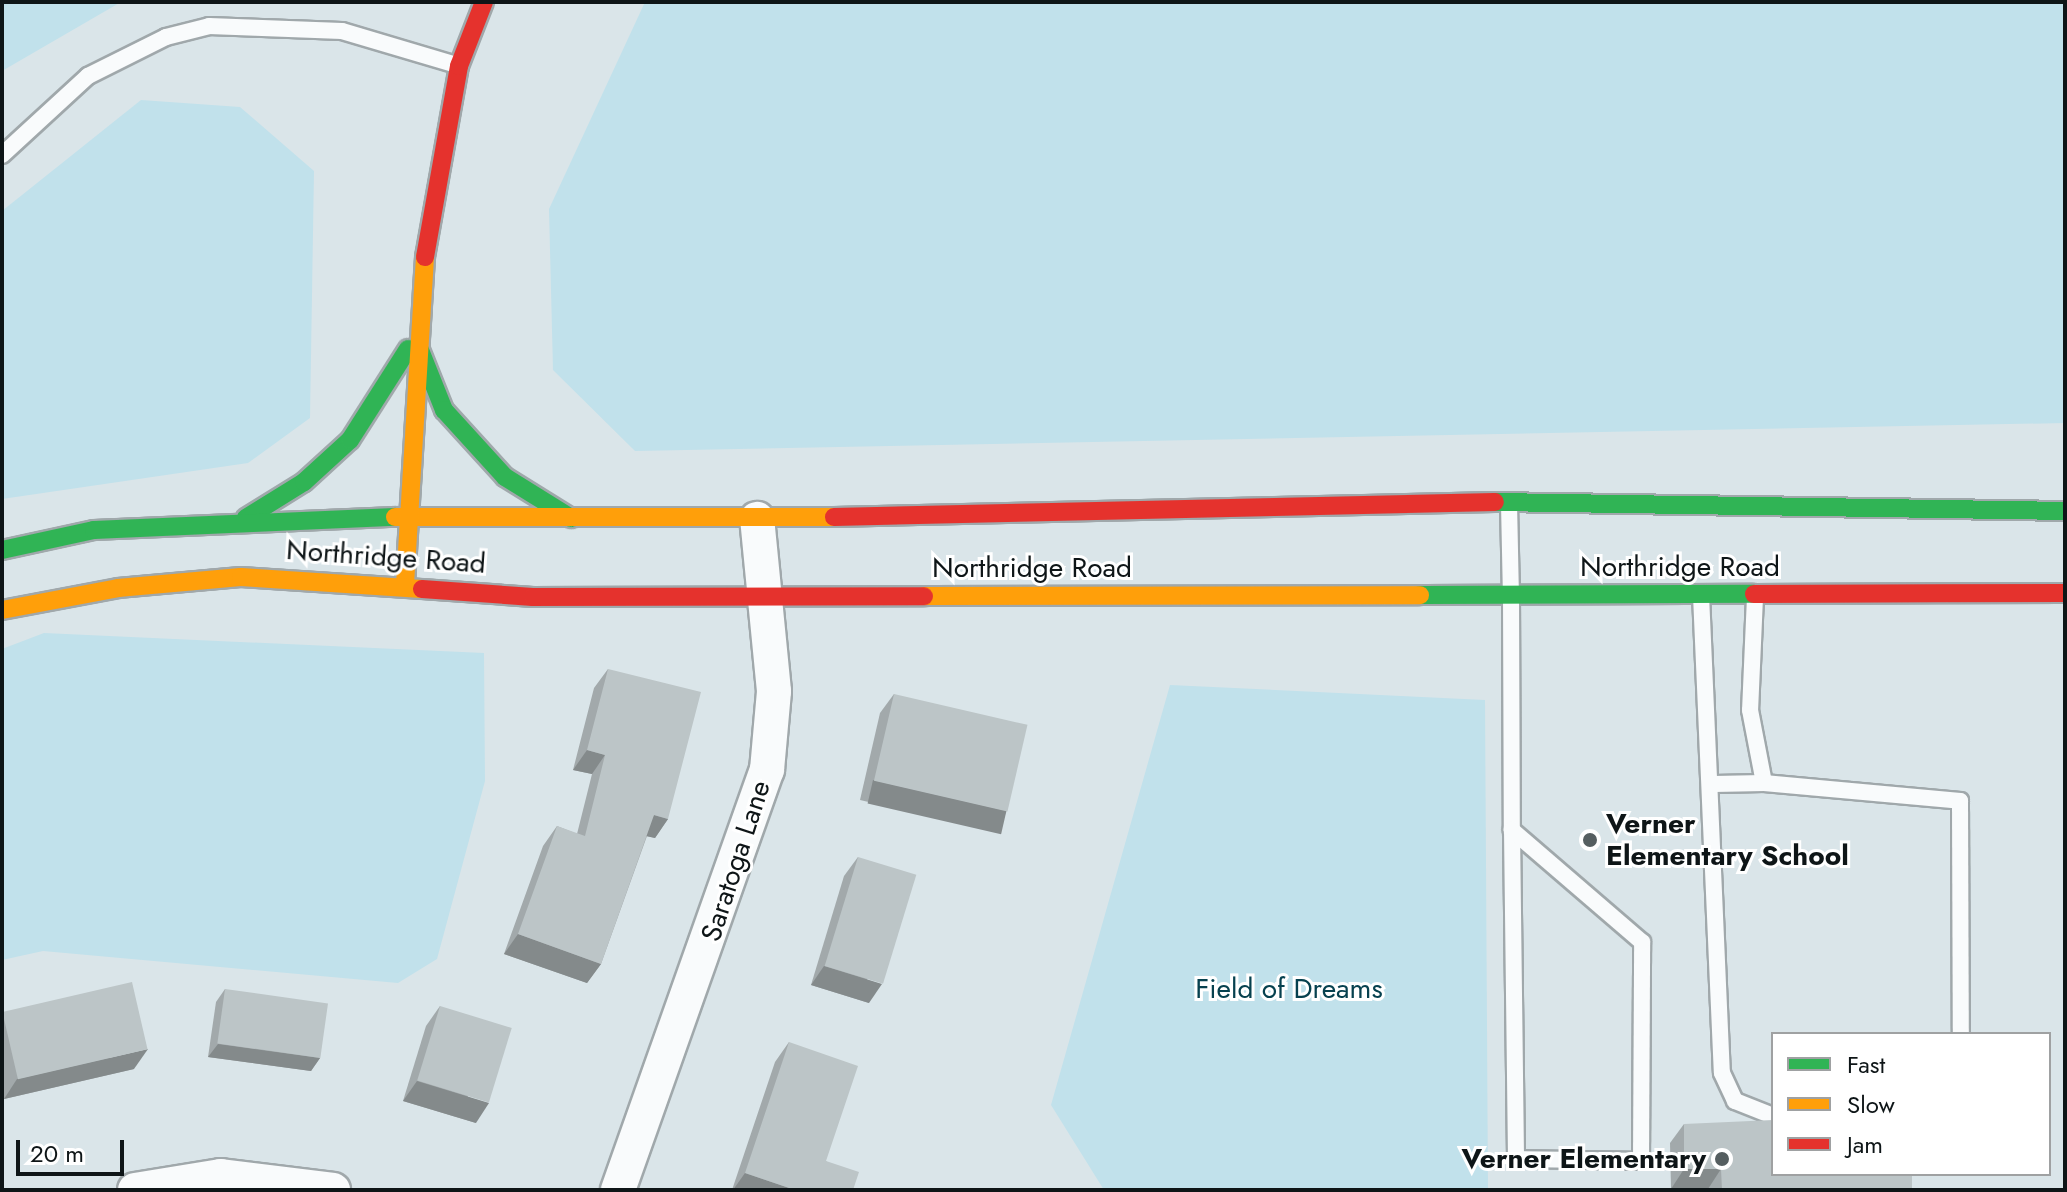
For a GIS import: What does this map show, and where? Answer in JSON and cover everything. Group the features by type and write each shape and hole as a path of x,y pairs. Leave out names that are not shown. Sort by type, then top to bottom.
{"main road":[{"path":"405,584 405,518 415,336 459,66 484,2"},
{"path":"415,336 444,410 505,477 571,518"},
{"path":"241,521 304,482 350,440 415,336"},
{"name":"Northridge Road","path":"2,550 94,530 241,521 757,519 1509,502 2065,511"},
{"name":"Northridge Road","path":"2,610 118,588 241,577 405,584 533,597 2065,593"}],"street":[{"name":"Saratoga Lane","path":"618,1190 767,770 774,691 757,519"},
{"path":"135,1190 221,1176 333,1190"}],"lane":[{"path":"2,155 88,76 166,37 209,26 342,31 459,66"},
{"path":"1509,502 1511,595 1512,830 1516,1159 1641,1161 1642,942 1512,830"},
{"path":"1701,593 1714,784 1722,1073 1735,1101 1771,1115"},
{"path":"1755,595 1750,710 1764,783"},
{"path":"1714,784 1764,783 1960,801 1961,1032"}],"green space":[{"path":"2,2 121,2 2,71"},
{"path":"645,2 2065,2 2065,423 635,451 553,370 549,209"},
{"path":"141,100 240,107 314,171 310,418 248,463 2,499 2,211"},
{"path":"44,633 484,653 485,781 437,959 398,983 43,951 2,960 2,649"},
{"name":"Field of Dreams","path":"1170,685 1485,700 1488,1190 1104,1190 1051,1105"}],"building":[{"path":"608,669 701,692 668,819 654,815 601,964 518,934 557,826 585,836 605,755 587,750"},
{"path":"894,694 1027,725 1007,812 874,781"},
{"path":"858,857 916,875 883,984 825,966"},
{"path":"132,982 148,1049 18,1079 2,1012"},
{"path":"225,989 328,1003 320,1058 217,1043"},
{"path":"440,1006 512,1028 489,1103 417,1081"},
{"path":"789,1042 858,1066 826,1161 859,1172 853,1190 795,1190 745,1173"},
{"name":"Verner Elementary","path":"1771,1120 1771,1176 1912,1176 1912,1190 1722,1190 1721,1169 1684,1169 1684,1124"}],"traffic: fast":[{"path":"246,518 304,482 350,440 408,349"},
{"path":"420,350 444,410 505,477 571,518"},
{"path":"1495,502 2065,511"},
{"path":"2,550 94,530 395,517"},
{"path":"1420,595 1754,594"}],"traffic: slow":[{"path":"405,584 425,257"},
{"path":"395,517 834,517"},
{"path":"2,610 118,588 241,577 422,589"},
{"path":"924,596 1420,595"}],"traffic: jam":[{"path":"425,257 459,66 484,2"},
{"path":"834,517 1495,502"},
{"path":"422,589 533,597 924,596"},
{"path":"1754,594 2065,593"}],"place":[{"name":"Verner Elementary School","path":"1590,840"},
{"name":"Verner Elementary","path":"1722,1159"}]}
